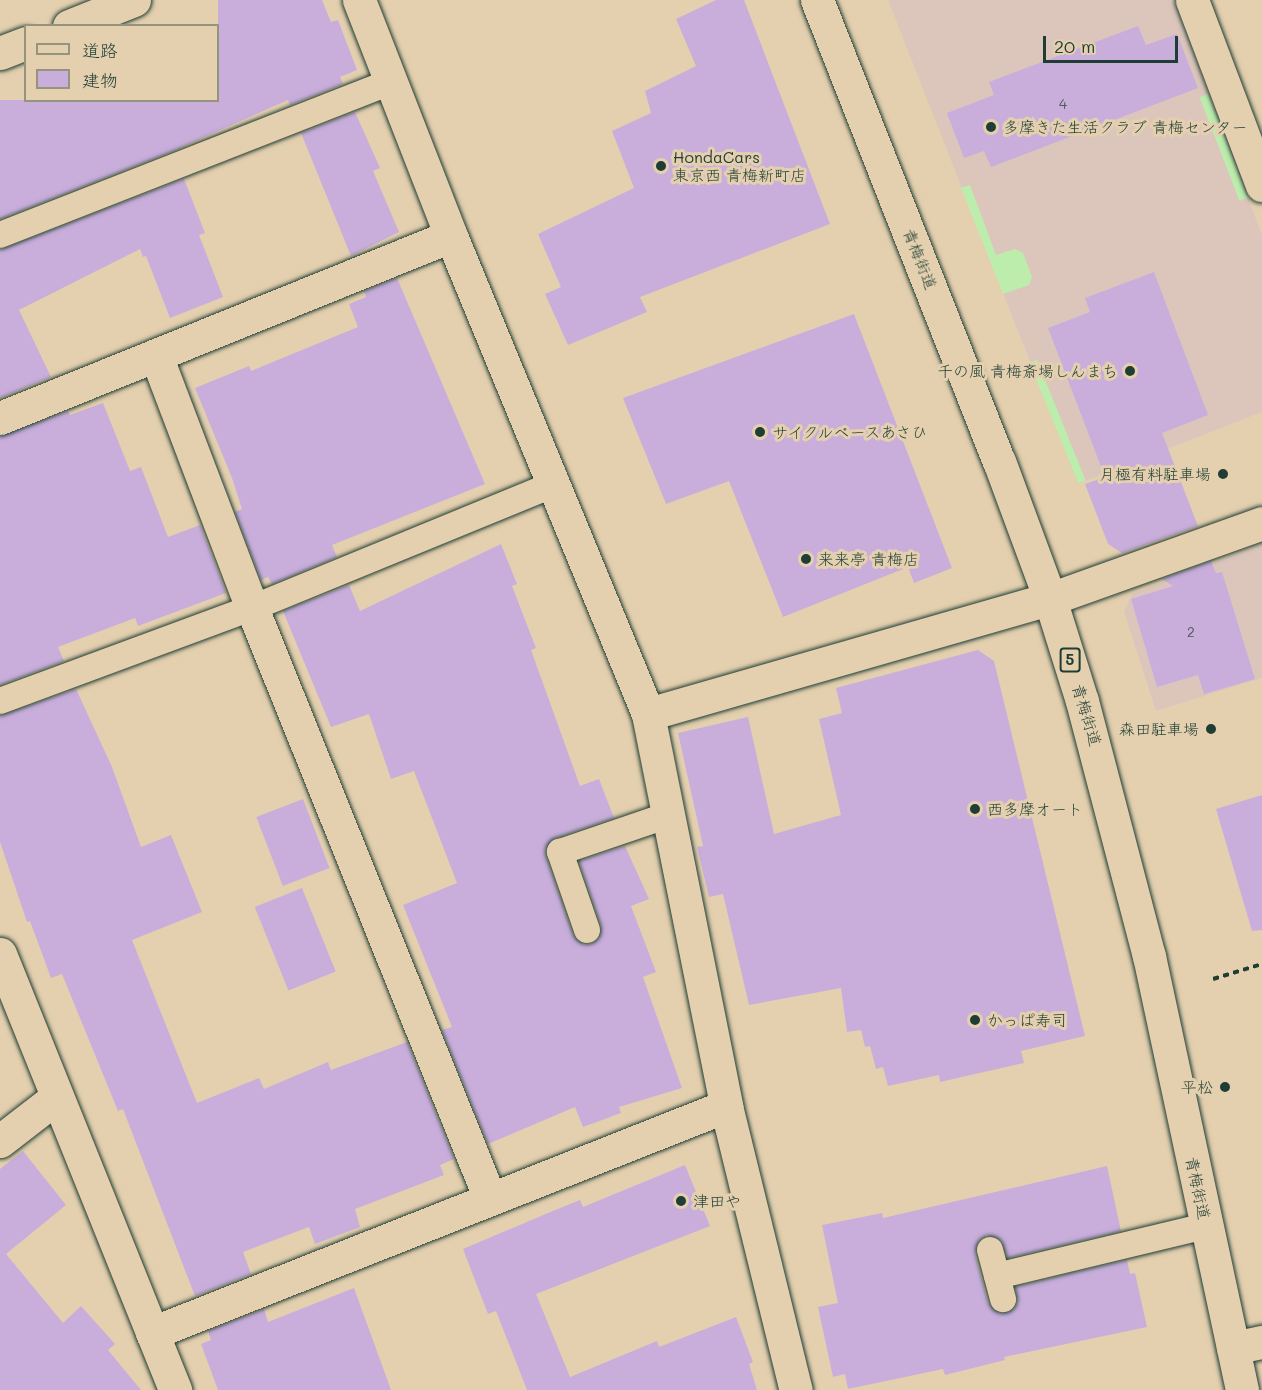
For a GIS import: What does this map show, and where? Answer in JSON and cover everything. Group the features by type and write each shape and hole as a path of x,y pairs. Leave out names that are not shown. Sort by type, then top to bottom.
{"street":[{"path":"74,24 134,0"},
{"path":"359,0 451,236 648,714 666,816 726,1106 796,1390"},
{"name":"青梅街道","path":"817,0 1050,599 1112,803 1206,1226 1248,1345 1242,1390"},
{"path":"1192,0 1262,185"},
{"path":"0,53 24,44"},
{"path":"0,418 157,358 451,236"},
{"path":"157,358 252,608 490,1199"},
{"path":"648,714 1050,599 1262,523"},
{"path":"0,954 175,1390"},
{"path":"0,1142 57,1097"},
{"path":"152,1333 726,1106"}],"lane":[{"path":"0,235 392,81"},
{"path":"0,701 252,608 552,485"},
{"path":"587,930 560,852 666,816"},
{"path":"990,1250 1000,1287 1206,1226"}],"path":[{"path":"1213,979 1262,964"}],"shaded area":[{"path":"888,0 1173,0 1262,235 1262,412 1078,484"},
{"path":"1262,544 1262,678 1156,711 1124,612 1132,594"}],"green space":[{"path":"1208,94 1248,198 1239,201 1200,97"},
{"path":"970,185 996,255 1015,249 1023,253 1032,277 1029,285 1003,294 961,188"},
{"path":"1037,360 1086,481 1078,484 1030,363"}],"building":[{"path":"218,0 322,0 331,22 338,20 357,70 340,77 343,84 290,105 288,100 173,151 0,219 0,100 219,102"},
{"path":"716,0 744,0 830,224 640,297 647,312 568,345 545,294 561,287 538,234 634,188 612,131 651,113 645,91 696,66 676,19"},
{"path":"1138,26 1146,45 1177,34 1198,88 991,167 984,151 964,158 947,113 994,95 989,82"},
{"path":"355,112 380,168 373,171 399,232 351,256 301,133"},
{"path":"184,179 205,233 199,235 223,297 170,318 146,256 143,257 140,249 19,310 51,377 0,398 0,250"},
{"path":"1154,272 1208,415 1162,433 1198,526 1122,553 1108,544 1085,484 1105,477 1048,328 1090,312 1085,298"},
{"path":"397,278 485,484 332,545 337,557 272,584 268,577 261,580 235,512 242,509 232,478 195,388 249,366 251,371 358,327 349,304 366,297 364,291"},
{"path":"854,314 952,568 914,583 908,567 783,617 729,481 666,504 623,398"},
{"path":"103,403 130,471 141,467 168,537 200,525 226,593 138,626 135,618 58,647 64,661 0,685 0,436 68,411 70,415"},
{"path":"501,544 517,584 512,586 536,648 531,650 580,786 599,779 614,818 555,838 545,849 546,857 573,935 584,945 599,939 601,926 579,861 625,846 649,899 631,906 656,972 643,977 682,1088 619,1107 621,1113 583,1127 575,1107 488,1144 442,1030 452,1027 403,905 457,883 414,771 391,779 369,714 331,727 283,611 349,585 360,611"},
{"path":"1211,561 1216,573 1222,572 1255,679 1204,694 1198,675 1157,687 1131,599 1173,586 1162,579"},
{"path":"978,650 994,661 1085,1036 1021,1051 1024,1063 940,1082 939,1075 888,1086 883,1067 876,1069 870,1046 865,1047 861,1030 847,1032 841,988 749,1005 723,894 709,897 697,847 703,846 678,733 748,717 774,834 841,815 819,719 842,713 836,688"},
{"path":"76,689 112,767 141,847 171,835 202,912 132,940 197,1103 259,1078 264,1089 328,1062 331,1070 407,1042 454,1159 440,1165 444,1175 355,1209 360,1227 315,1244 309,1227 243,1252 251,1274 195,1296 123,1109 118,1111 62,974 51,978 30,921 27,922 0,842 0,716"},
{"path":"1262,795 1262,930 1252,931 1216,809"},
{"path":"303,799 330,868 283,886 256,817"},
{"path":"302,888 336,971 288,991 255,907"},
{"path":"23,1151 66,1205 6,1254 63,1323 81,1306 115,1344 108,1350 141,1390 0,1390 0,1169"},
{"path":"685,1165 710,1226 536,1294 570,1377 657,1341 659,1347 736,1317 753,1362 749,1364 757,1390 527,1390 496,1311 488,1314 463,1249 580,1200 583,1207"},
{"path":"1107,1166 1121,1231 1008,1258 1001,1240 987,1235 979,1240 975,1254 988,1303 1000,1314 1014,1309 1018,1302 1015,1287 1127,1260 1130,1274 1135,1273 1147,1327 1004,1357 1005,1360 945,1375 943,1369 848,1389 845,1374 833,1377 818,1307 838,1303 822,1225 882,1213 883,1218"},
{"path":"354,1288 391,1390 218,1390 201,1344 211,1340 208,1331 264,1309 268,1322"}],"place":[{"name":"多摩きた生活クラブ 青梅センター","path":"991,127"},
{"name":"HondaCars 東京西 青梅新町店","path":"661,166"},
{"name":"千の風 青梅斎場しんまち","path":"1130,371"},
{"name":"サイクルベースあさひ","path":"760,432"},
{"name":"月極有料駐車場","path":"1223,474"},
{"name":"来来亭 青梅店","path":"806,559"},
{"name":"森田駐車場","path":"1211,729"},
{"name":"西多摩オート","path":"975,809"},
{"name":"かっぱ寿司","path":"975,1020"},
{"name":"平松","path":"1225,1087"},
{"name":"津田や","path":"681,1201"}]}
